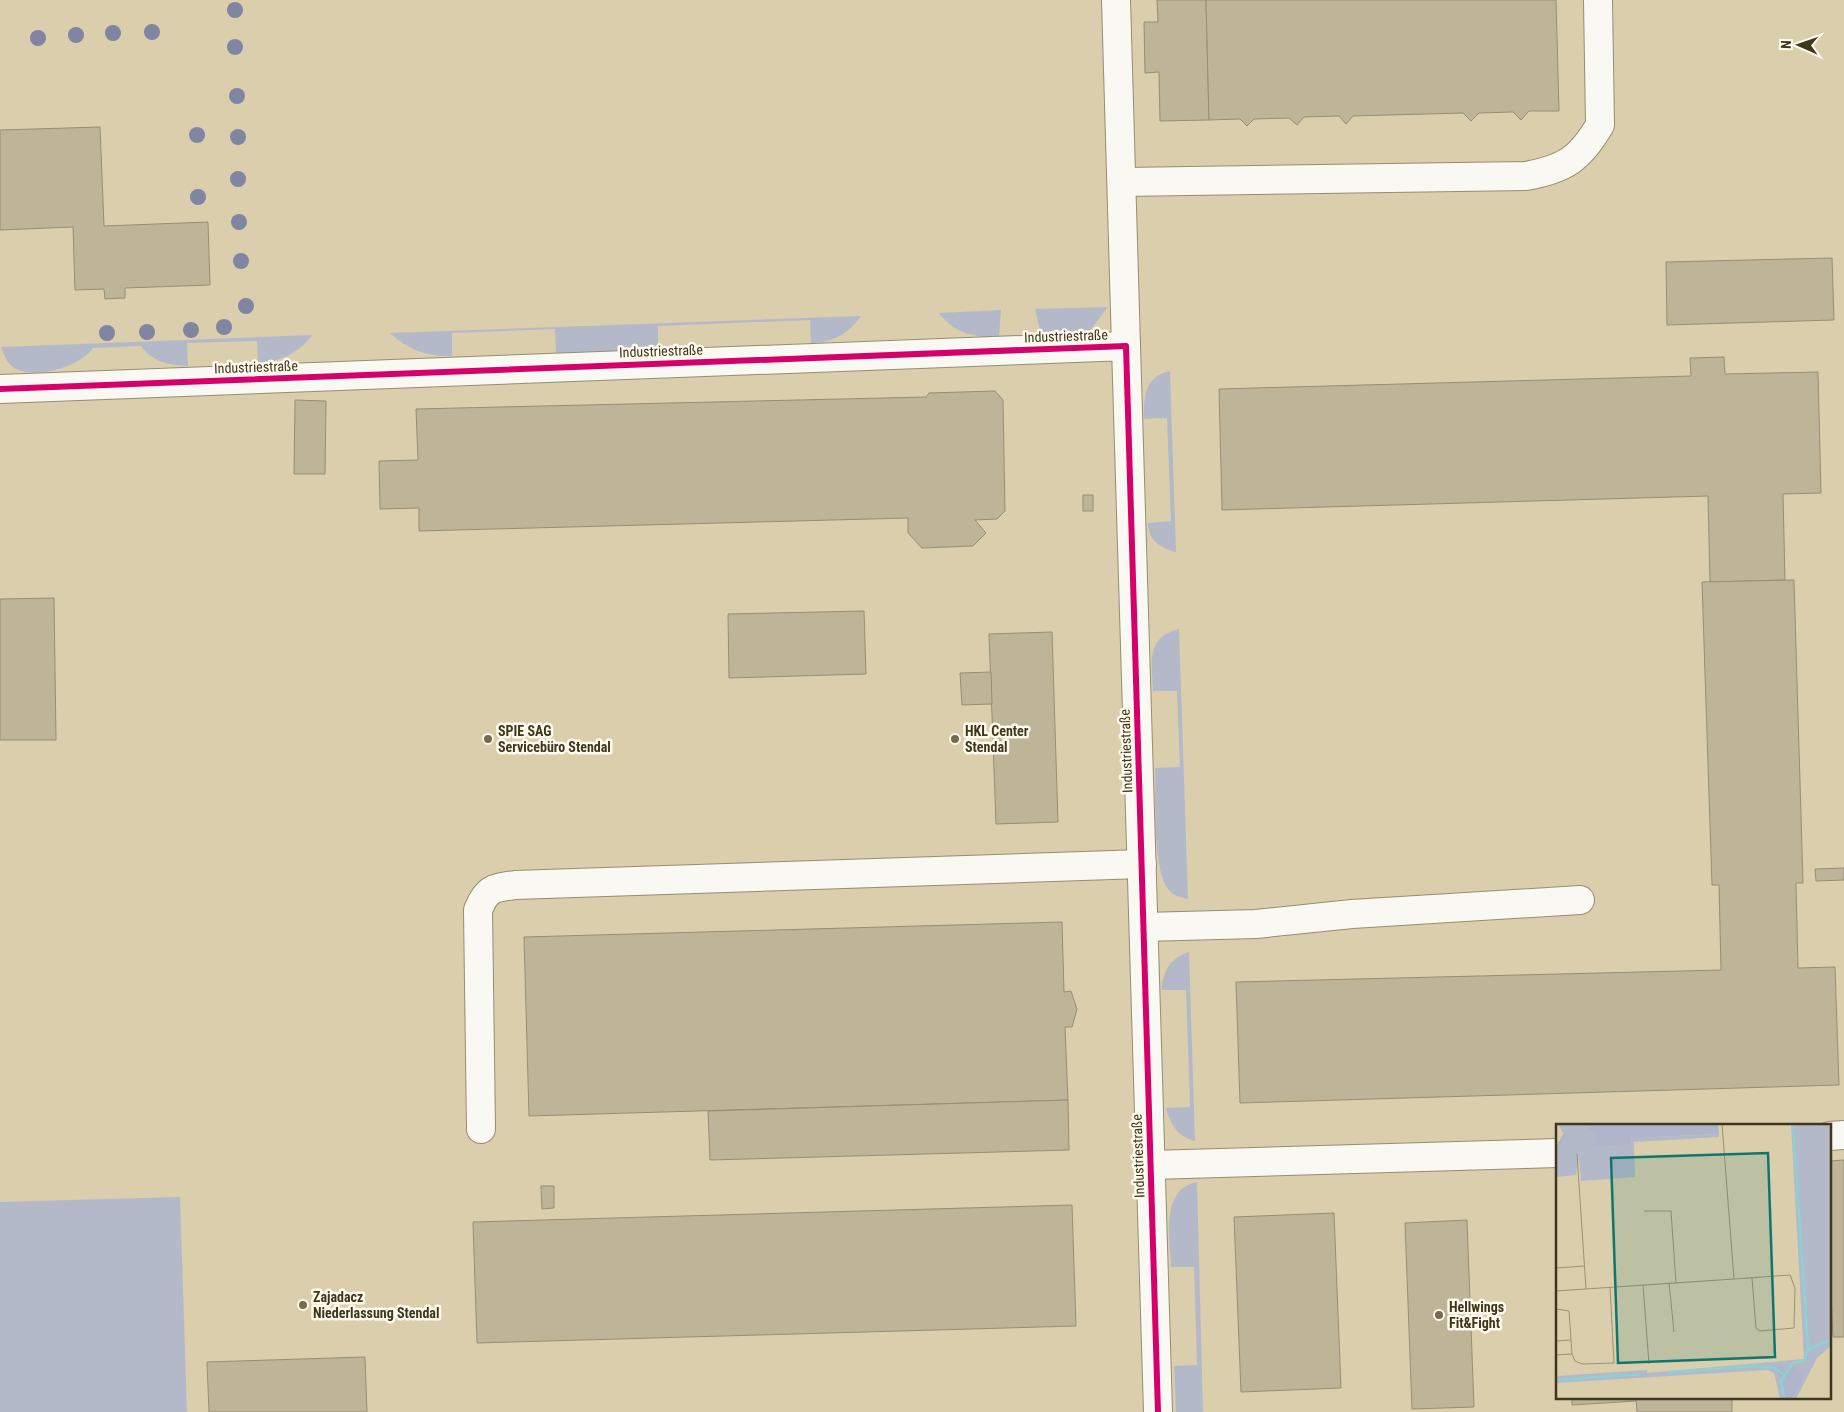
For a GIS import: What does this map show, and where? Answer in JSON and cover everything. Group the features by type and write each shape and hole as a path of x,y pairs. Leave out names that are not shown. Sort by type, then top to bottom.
{"street":[{"path":"1116,0 1123,182 1126,346"},
{"path":"1123,182 1368,176 1526,176 1551,171 1575,159 1590,142 1600,125 1598,0"},
{"name":"Industriestraße","path":"0,389 1126,346 1158,1412"},
{"path":"480,1129 478,910 483,897 492,888 515,885 1142,864"},
{"path":"1144,927 1256,924 1352,914 1580,900"},
{"path":"1151,1165 1556,1153"}],"shaded area":[{"path":"1108,307 1088,333 1041,335 1035,309"},
{"path":"1001,310 999,337 965,333 951,325 939,313"},
{"path":"861,316 851,328 840,336 827,341 811,343 810,320 658,326 658,349 556,353 555,329 452,333 452,356 427,354 411,348 390,333"},
{"path":"312,335 302,347 281,359 266,362 258,363 257,341 187,343 188,366 162,362 150,356 141,346 93,348 87,355 67,366 56,370 32,373 13,367 7,360 1,347"},
{"path":"1170,371 1176,552 1160,546 1153,539 1148,523 1171,521 1167,418 1144,419 1145,395 1150,383 1161,374"},
{"path":"1179,629 1188,899 1172,893 1163,879 1159,865 1156,831 1155,768 1180,767 1177,691 1153,691 1153,652 1160,638"},
{"path":"1189,952 1195,1141 1179,1133 1170,1119 1166,1108 1190,1107 1186,990 1162,990 1162,983 1169,966 1177,958"},
{"path":"1197,1182 1203,1412 1176,1412 1174,1366 1197,1365 1194,1267 1171,1267 1170,1217 1172,1205 1177,1194 1185,1187"},
{"path":"180,1197 187,1412 0,1412 0,1202"}],"building":[{"path":"1157,0 1206,0 1209,120 1160,121 1159,72 1145,73 1144,22 1158,22"},
{"path":"1206,0 1556,0 1559,111 1529,111 1521,120 1513,112 1479,113 1471,121 1463,113 1353,116 1346,124 1339,116 1304,117 1297,125 1289,118 1254,119 1247,126 1240,119 1209,120"},
{"path":"100,127 104,226 208,222 210,285 125,288 125,298 105,299 104,289 75,290 73,227 0,230 0,130"},
{"path":"1832,258 1834,320 1667,325 1666,262"},
{"path":"1724,357 1725,374 1818,372 1821,493 1783,494 1785,580 1710,582 1708,496 1222,510 1219,389 1691,376 1690,358"},
{"path":"995,391 1003,400 1005,511 997,519 975,520 986,533 973,546 922,548 908,533 908,518 419,531 419,508 380,509 379,461 418,460 416,409 926,397 929,393"},
{"path":"295,400 326,401 325,474 294,474"},
{"path":"1083,495 1093,495 1093,511 1083,511"},
{"path":"1794,580 1803,883 1796,883 1798,968 1835,967 1839,1085 1240,1103 1236,982 1721,970 1719,885 1712,885 1702,582"},
{"path":"54,598 56,740 0,740 0,599"},
{"path":"864,611 866,674 729,678 728,614"},
{"path":"1052,632 1058,822 996,824 989,634"},
{"path":"991,672 992,704 962,705 960,673"},
{"path":"1844,868 1844,880 1816,881 1815,869"},
{"path":"1062,922 1064,992 1071,991 1077,1009 1072,1027 1065,1027 1068,1100 529,1116 524,937"},
{"path":"1068,1100 1069,1150 710,1160 708,1111"},
{"path":"1844,1160 1844,1337 1833,1337 1832,1161"},
{"path":"541,1186 554,1186 554,1208 542,1209"},
{"path":"1072,1205 1076,1326 477,1343 473,1222"},
{"path":"1334,1213 1341,1388 1241,1392 1234,1217"},
{"name":"Hellwings Fit&Fight","path":"1467,1220 1474,1407 1412,1409 1405,1223"},
{"path":"365,1357 367,1412 209,1412 207,1362"},
{"path":"1572,1400 1636,1400 1636,1401 1572,1405"},
{"path":"1636,1400 1732,1400 1732,1412 1637,1412"}],"cycle path":[{"path":"0,389 1126,346 1158,1412"}],"place":[{"name":"SPIE SAG Servicebüro Stendal","path":"488,739"},
{"name":"HKL Center Stendal","path":"955,739"},
{"name":"Zajadacz Niederlassung Stendal","path":"303,1305"},
{"name":"Hellwings Fit&Fight","path":"1439,1315"}]}
